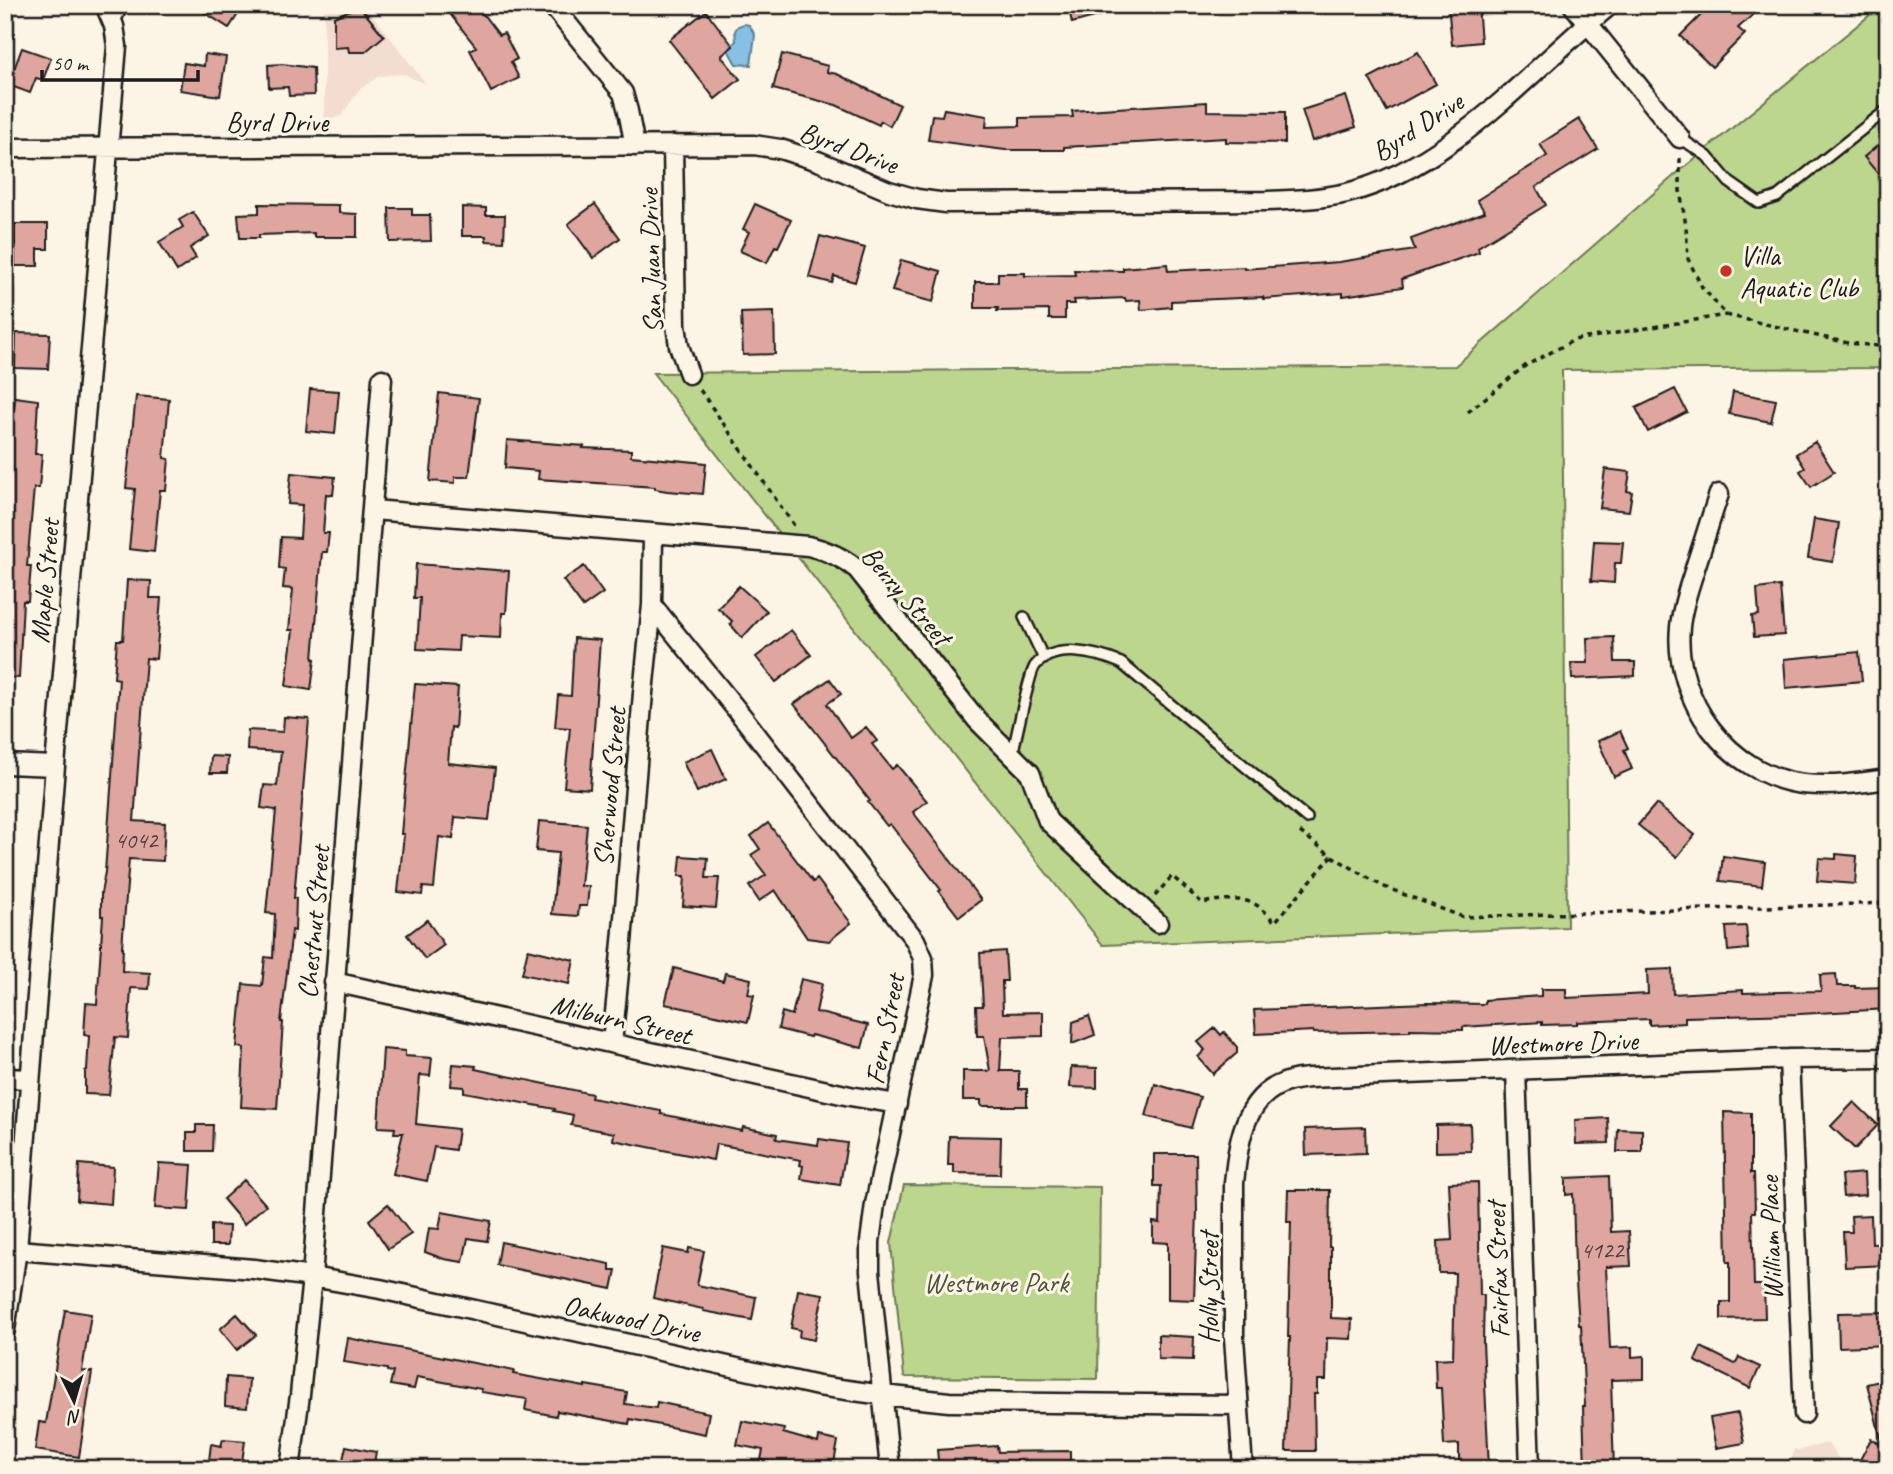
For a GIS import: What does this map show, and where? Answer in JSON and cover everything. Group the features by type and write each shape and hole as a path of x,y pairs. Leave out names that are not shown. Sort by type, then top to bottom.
{"street":[{"name":"Maple Street","path":"5,1330 17,1250 55,766 117,47 114,26 105,5"},
{"path":"552,5 622,93 635,146"},
{"path":"1573,5 1680,138"},
{"name":"Byrd Drive","path":"5,148 754,145 780,149 818,161 888,191 946,203 1267,201 1317,198 1375,184 1424,160 1486,113 1609,5"},
{"name":"San Juan Drive","path":"673,145 676,325 679,346 689,374"},
{"name":"Chestnut Street","path":"289,1469 300,1395 312,1277 382,379"},
{"path":"1719,494 1683,606 1680,630 1680,652 1685,678 1704,721 1720,741 1737,755 1762,771 1787,780 1801,784 1833,785 1888,779"},
{"name":"Berry Street","path":"373,510 808,546 844,559 857,569 977,720 1030,773 1048,821 1158,923"},
{"name":"Sherwood Street","path":"611,1043 652,605 653,535"},
{"name":"Fern Street","path":"652,605 745,720 915,940 923,958 924,975 875,1204 870,1242 870,1272 890,1469"},
{"path":"5,764 55,766"},
{"name":"Milburn Street","path":"334,982 850,1096 897,1104"},
{"name":"Westmore Drive","path":"1251,1109 1271,1089 1293,1080 1789,1059 1888,1058"},
{"name":"William Place","path":"1789,1059 1804,1413"},
{"name":"Fairfax Street","path":"1516,1070 1530,1469"},
{"path":"5,1078 30,1079"},
{"name":"Holly Street","path":"1242,1469 1234,1337 1234,1183 1241,1136 1251,1109"},
{"name":"Oakwood Drive","path":"17,1250 254,1269 312,1277 380,1289 818,1386 923,1401 1238,1405"}],"lane":[{"path":"114,26 122,5"},
{"path":"1680,138 1707,156 1728,182 1759,203 1777,197 1888,109"},
{"path":"1024,617 1044,659"},
{"path":"1013,755 1034,667 1049,655 1077,650 1121,663 1307,818"}],"path":[{"path":"1680,138 1680,191 1688,259 1702,287 1726,315"},
{"path":"1468,412 1525,366 1574,341 1726,315 1848,343 1888,347"},
{"path":"689,374 808,546"},
{"path":"1307,818 1300,831 1332,856 1382,886 1463,917 1888,903"},
{"path":"1143,909 1172,876 1202,903 1241,901 1256,904 1275,922 1332,856"}],"shaded area":[{"path":"324,5 365,5 426,84 403,74 379,76 359,90 342,115 324,122"},
{"path":"1827,1443 1847,1469 1790,1469 1794,1449 1801,1450"}],"green space":[{"path":"1882,5 1888,5 1888,368 1562,370 1567,927 1103,945 653,373 1455,366 1676,174"},
{"name":"Westmore Park","path":"904,1185 1100,1187 1098,1379 904,1377 891,1243"}],"water":[{"path":"749,25 755,35 751,65 736,64 728,50 736,41 735,31 738,26"}],"building":[{"path":"193,5 244,5 229,28"},
{"path":"443,5 476,5 499,35 504,33 517,59 511,62 519,78 491,92 470,50 476,47"},
{"path":"1068,5 1116,5 1117,11 1072,23"},
{"path":"1448,5 1478,5 1481,42 1452,45"},
{"path":"1711,5 1764,5 1738,28 1745,34 1712,67 1680,36"},
{"path":"359,6 384,36 365,52 349,52 348,47 334,48 334,17"},
{"path":"706,11 733,46 721,56 740,79 715,99 669,40"},
{"path":"22,48 51,58 43,80 36,78 30,93 8,85"},
{"path":"1418,52 1436,84 1387,111 1369,78"},
{"path":"205,54 226,57 220,96 180,90 184,63 204,66"},
{"path":"782,54 828,66 827,72 837,74 900,105 890,126 881,121 879,125 836,105 773,89"},
{"path":"268,65 313,68 314,95 289,96 288,87 269,88"},
{"path":"1346,96 1356,127 1312,141 1302,110"},
{"path":"1207,102 1207,111 1285,112 1285,143 1226,142 1226,138 1064,147 1064,150 1005,150 928,140 932,115 942,116 944,109 987,116 986,127 1020,126 1020,118 1073,117 1072,111"},
{"path":"1579,119 1598,149 1536,187 1546,205 1478,247 1479,252 1402,279 1403,287 1343,296 1343,293 1263,299 1171,301 1171,307 1141,310 1140,300 1074,300 1075,304 1065,304 1065,319 1049,319 1049,310 997,311 998,308 975,308 975,282 998,282 998,273 1025,273 1025,276 1075,275 1074,270 1123,271 1123,268 1167,264 1168,271 1244,269 1339,262 1415,250 1411,239 1485,212 1477,200 1547,156 1540,144"},
{"path":"1888,137 1888,186 1864,157"},
{"path":"259,204 339,205 339,213 357,214 357,237 314,237 314,233 240,238 238,214 259,213"},
{"path":"595,204 620,238 593,258 568,224"},
{"path":"755,204 791,220 767,263 740,251 749,232 743,229"},
{"path":"462,207 486,208 486,215 505,215 504,242 486,241 486,236 462,236"},
{"path":"389,208 412,208 412,215 430,215 431,241 390,242"},
{"path":"193,212 209,236 190,248 196,258 177,271 159,242 183,227 179,220"},
{"path":"15,224 48,224 48,249 38,249 38,266 15,266"},
{"path":"820,236 865,248 855,282 834,276 832,283 809,277"},
{"path":"901,260 941,271 933,302 892,291"},
{"path":"774,312 775,354 743,355 741,313"},
{"path":"16,333 50,334 48,369 15,368"},
{"path":"310,389 339,391 335,434 306,431"},
{"path":"1675,389 1687,412 1648,432 1636,408"},
{"path":"1733,392 1776,400 1771,422 1729,414"},
{"path":"439,393 479,398 469,477 455,477 455,483 430,481"},
{"path":"136,396 169,399 164,458 169,459 166,490 160,490 154,552 129,549 135,489 126,488"},
{"path":"15,397 38,400 35,454 42,454 39,488 34,488 27,566 31,566 28,601 23,601 19,678 5,677 5,492 12,425 5,424 5,408 14,408"},
{"path":"507,440 631,450 631,456 706,463 703,494 667,491 655,487 538,479 539,471 505,468"},
{"path":"1815,442 1834,472 1811,487 1800,471 1805,468 1796,454"},
{"path":"1605,469 1630,472 1627,491 1632,492 1629,511 1600,508"},
{"path":"291,473 335,477 333,495 326,494 323,533 329,533 327,552 322,552 311,690 286,686 293,630 289,630 293,589 283,588 285,569 279,568 281,537 300,538 302,505 288,504"},
{"path":"1814,519 1839,523 1833,562 1808,558"},
{"path":"1594,541 1623,542 1621,563 1615,563 1614,583 1591,581"},
{"path":"416,564 509,571 501,638 459,636 458,651 417,649 420,598 414,598"},
{"path":"584,566 603,593 583,607 563,580"},
{"path":"127,580 151,581 150,598 161,598 156,659 146,658 134,821 165,823 163,861 129,859 122,971 150,973 149,989 131,988 128,1038 115,1037 109,1095 85,1094 89,1036 84,1035 86,1003 97,1004 103,916 101,893 105,872 119,679 114,678 117,640 123,640"},
{"path":"739,586 767,611 742,638 730,624 732,621 718,608"},
{"path":"1780,586 1784,635 1754,637 1752,616 1759,615 1757,589"},
{"path":"791,630 811,655 776,682 756,657"},
{"path":"1614,637 1615,662 1635,662 1635,676 1572,679 1571,663 1588,663 1587,638"},
{"path":"574,638 600,640 590,789 564,787 570,728 555,727 558,695 571,696"},
{"path":"1859,652 1862,681 1786,688 1784,659"},
{"path":"830,679 841,694 827,704 851,738 866,727 877,741 872,744 892,769 897,765 927,801 913,812 981,900 959,917 890,824 887,826 794,704"},
{"path":"415,684 458,687 455,728 451,727 448,763 495,768 489,820 455,817 453,839 439,837 434,888 423,887 422,895 398,892"},
{"path":"284,717 309,719 294,898 295,931 292,930 281,1022 277,1109 241,1107 244,1048 237,1047 243,984 262,986 265,957 273,958 275,914 266,913 276,810 261,808 264,785 277,786 281,752 247,750 248,730 283,732"},
{"path":"1620,731 1628,748 1624,750 1632,769 1614,777 1598,741"},
{"path":"712,749 726,779 697,792 683,762"},
{"path":"211,756 228,757 227,773 210,773"},
{"path":"1656,804 1695,835 1677,857 1638,825"},
{"path":"539,821 587,825 581,886 589,886 587,906 579,906 578,916 552,914 558,853 536,851"},
{"path":"768,823 813,882 817,879 851,923 829,941 807,938 775,890 759,901 749,886 766,875 751,855 760,849 751,836"},
{"path":"1836,854 1857,856 1855,884 1817,881 1819,858 1836,859"},
{"path":"681,856 708,858 706,878 719,878 716,908 683,906 685,876 679,876"},
{"path":"1723,856 1765,862 1762,886 1720,881"},
{"path":"427,920 444,945 425,959 407,935"},
{"path":"1746,926 1748,949 1728,951 1726,927"},
{"path":"528,949 574,960 569,984 522,974"},
{"path":"1005,951 1007,981 1002,981 1003,1013 1043,1012 1043,1036 1002,1037 1000,1071 1019,1071 1019,1089 1027,1089 1027,1106 981,1106 981,1100 963,1100 963,1071 990,1071 984,1036 977,1036 976,1006 983,1006 980,953"},
{"path":"674,968 723,981 725,973 751,979 748,994 754,995 748,1022 665,1004"},
{"path":"1672,969 1673,994 1743,990 1743,993 1821,991 1820,975 1836,974 1837,986 1888,987 1888,1009 1685,1017 1685,1023 1649,1025 1649,1019 1542,1025 1542,1022 1463,1027 1463,1030 1256,1034 1254,1010 1427,1003 1485,1004 1485,1000 1541,996 1541,989 1566,989 1566,998 1648,994 1647,970"},
{"path":"801,979 822,984 816,1012 868,1025 862,1048 778,1029 782,1012 792,1015"},
{"path":"1089,1016 1095,1035 1072,1044 1073,1022"},
{"path":"1215,1028 1221,1035 1224,1032 1237,1047 1237,1053 1213,1074 1198,1057 1205,1050 1198,1042"},
{"path":"383,1049 405,1051 405,1056 432,1058 430,1076 420,1075 416,1124 458,1129 455,1150 434,1147 427,1181 393,1174 403,1133 394,1133 395,1128 378,1127"},
{"path":"453,1064 476,1066 475,1069 592,1094 591,1098 661,1111 661,1114 742,1131 743,1127 777,1134 776,1139 818,1145 819,1139 847,1143 840,1185 801,1179 801,1160 716,1144 713,1160 613,1140 614,1133 571,1125 573,1115 554,1111 555,1109 464,1092 464,1087 451,1086"},
{"path":"1071,1067 1097,1068 1097,1088 1070,1087"},
{"path":"1155,1084 1200,1097 1191,1128 1146,1116"},
{"path":"1854,1102 1878,1125 1855,1149 1831,1126"},
{"path":"1724,1112 1751,1113 1751,1173 1754,1173 1755,1212 1752,1212 1754,1285 1764,1285 1765,1318 1721,1319 1721,1302 1730,1302"},
{"path":"1608,1118 1609,1143 1576,1144 1575,1120"},
{"path":"1470,1124 1471,1151 1436,1152 1436,1125"},
{"path":"196,1125 213,1125 212,1151 187,1151 187,1133 196,1133"},
{"path":"1365,1127 1366,1153 1306,1155 1305,1129"},
{"path":"1618,1129 1642,1130 1642,1152 1617,1152"},
{"path":"949,1136 1001,1137 1000,1174 954,1173 954,1165 948,1165"},
{"path":"1154,1154 1196,1154 1194,1300 1168,1299 1168,1243 1153,1242 1153,1222 1160,1223 1161,1186 1154,1186"},
{"path":"159,1163 192,1165 189,1210 155,1208"},
{"path":"79,1164 113,1167 111,1204 77,1201"},
{"path":"1864,1173 1865,1195 1843,1197 1841,1175"},
{"path":"1609,1176 1611,1232 1629,1231 1631,1266 1606,1267 1610,1348 1632,1347 1632,1357 1644,1356 1644,1379 1611,1380 1614,1469 1585,1469 1585,1406 1575,1268 1573,1194 1566,1195 1566,1178"},
{"path":"244,1180 266,1205 244,1224 223,1199"},
{"path":"1478,1182 1480,1295 1484,1295 1483,1342 1489,1469 1459,1469 1459,1444 1444,1445 1441,1388 1436,1388 1435,1359 1453,1358 1455,1273 1439,1273 1438,1241 1452,1240 1449,1183"},
{"path":"1288,1190 1330,1190 1331,1318 1352,1319 1351,1339 1327,1338 1326,1380 1317,1380 1317,1394 1314,1394 1315,1451 1286,1451 1291,1222 1287,1222"},
{"path":"388,1204 411,1234 388,1249 369,1220"},
{"path":"442,1212 491,1221 487,1241 468,1238 463,1262 425,1252 429,1228 439,1229"},
{"path":"1871,1215 1872,1244 1888,1243 1888,1265 1845,1267 1843,1232 1852,1232 1851,1216"},
{"path":"211,1225 229,1226 228,1245 211,1245"},
{"path":"501,1242 610,1264 610,1270 616,1270 612,1289 497,1265"},
{"path":"663,1248 688,1253 689,1248 704,1251 697,1285 756,1297 752,1320 653,1298"},
{"path":"798,1290 823,1294 814,1340 799,1337 800,1330 791,1328"},
{"path":"65,1310 91,1314 82,1371 92,1372 79,1457 35,1450 39,1422 46,1423"},
{"path":"1888,1312 1888,1345 1839,1347 1838,1313"},
{"path":"237,1314 256,1335 237,1350 220,1329"},
{"path":"1158,1335 1194,1337 1193,1360 1158,1359"},
{"path":"348,1338 514,1371 513,1374 627,1392 625,1404 656,1408 657,1402 709,1413 705,1434 630,1419 629,1424 557,1411 556,1416 525,1410 527,1399 481,1392 481,1389 417,1377 414,1389 390,1385 393,1372 387,1369 344,1362"},
{"path":"1701,1347 1735,1364 1739,1357 1760,1367 1750,1388 1695,1361"},
{"path":"226,1377 249,1379 247,1408 225,1406"},
{"path":"1888,1379 1888,1442 1882,1443 1867,1384"},
{"path":"1738,1413 1744,1443 1716,1448 1710,1418"},
{"path":"742,1421 784,1429 783,1433 818,1443 819,1437 838,1441 833,1469 795,1469 796,1467 761,1460 763,1450 737,1445"},
{"path":"223,1439 245,1441 241,1469 208,1469 211,1444 221,1446"},
{"path":"1871,1439 1888,1448 1888,1469 1855,1469"},
{"path":"346,1446 376,1452 373,1469 341,1469"},
{"path":"997,1446 998,1452 1070,1451 1070,1469 939,1469 937,1450"}],"place":[{"name":"Villa Aquatic Club","path":"1726,271"}]}
